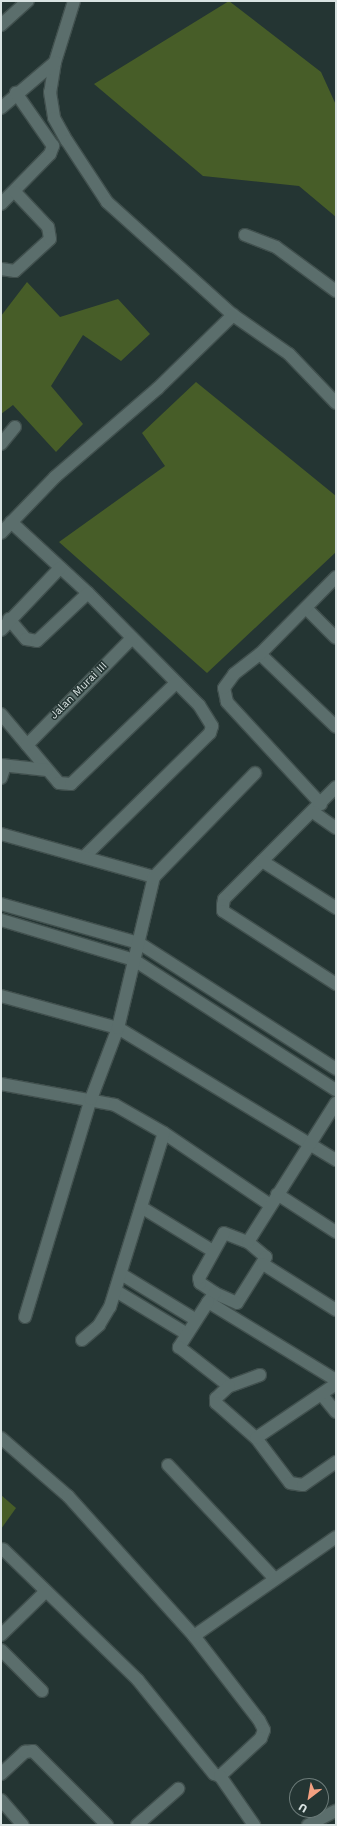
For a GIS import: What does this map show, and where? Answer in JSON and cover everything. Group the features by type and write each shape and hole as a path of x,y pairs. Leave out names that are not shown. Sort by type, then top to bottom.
{"street":[{"path":"1,25 28,1"},
{"path":"74,1 55,62 50,92 54,118 107,202 233,315 289,354 336,403"},
{"path":"1,108 16,93 55,62"},
{"path":"1,204 15,192 50,154 53,146 16,93"},
{"path":"1,269 16,271 50,239 48,227 15,192"},
{"path":"245,235 276,247 336,291"},
{"path":"1,533 54,477 158,388 233,315"},
{"path":"1,444 15,427"},
{"path":"11,522 88,593 207,714 212,726 210,733 85,856"},
{"path":"1,630 9,619 60,568"},
{"path":"336,577 260,654 228,682 224,688 226,702 336,828"},
{"path":"9,619 26,639 37,640 88,593"},
{"path":"306,608 336,638"},
{"name":"Jalan Murai III","path":"27,745 132,638"},
{"path":"260,654 336,727"},
{"path":"1,714 59,783 71,784 176,683"},
{"path":"1,778 3,766 47,770"},
{"path":"25,1317 91,1099 118,1028 134,960 140,943 154,877 255,773"},
{"path":"336,787 317,808 224,899 223,911 336,984"},
{"path":"1,834 85,856 154,877"},
{"path":"262,861 336,908"},
{"path":"1,904 140,943 336,1069"},
{"path":"1,920 134,960 336,1090"},
{"path":"1,996 118,1028 336,1160"},
{"path":"1,1084 91,1099 115,1105 164,1133 269,1204"},
{"path":"248,1242 269,1204 336,1103"},
{"path":"82,1340 100,1324 116,1291 164,1133"},
{"path":"277,1194 336,1232"},
{"path":"141,1208 213,1251"},
{"path":"211,1297 237,1303 263,1264 264,1254 248,1242 224,1233 199,1278 200,1283 211,1297 336,1380"},
{"path":"263,1264 336,1310"},
{"path":"121,1274 196,1320"},
{"path":"116,1291 187,1334"},
{"path":"211,1297 179,1347 181,1351 229,1386"},
{"path":"260,1375 229,1386 216,1398 216,1403 256,1438 290,1483 296,1486 303,1485 336,1462"},
{"path":"256,1438 322,1395 336,1384"},
{"path":"322,1395 336,1412"},
{"path":"1,1438 68,1496 194,1636 260,1720 264,1730 261,1738 220,1776"},
{"path":"168,1465 274,1578"},
{"path":"194,1636 274,1578 336,1537"},
{"path":"3,1549 45,1592 138,1680 214,1774 220,1776 254,1825"},
{"path":"1,1635 45,1592"},
{"path":"1,1650 42,1691"},
{"path":"1,1774 25,1752 33,1751 107,1825"},
{"path":"137,1825 178,1789"},
{"path":"1,1800 23,1825"},
{"path":"308,1825 336,1811"}],"green space":[{"path":"229,1 321,72 336,105 336,217 299,186 203,176 94,84"},
{"path":"27,282 60,317 118,299 150,334 121,361 83,335 51,386 83,424 56,452 13,405 1,414 1,316"},
{"path":"196,382 336,496 336,552 207,673 59,542 165,466 142,433"},
{"path":"1,1495 16,1508 1,1529"}]}
